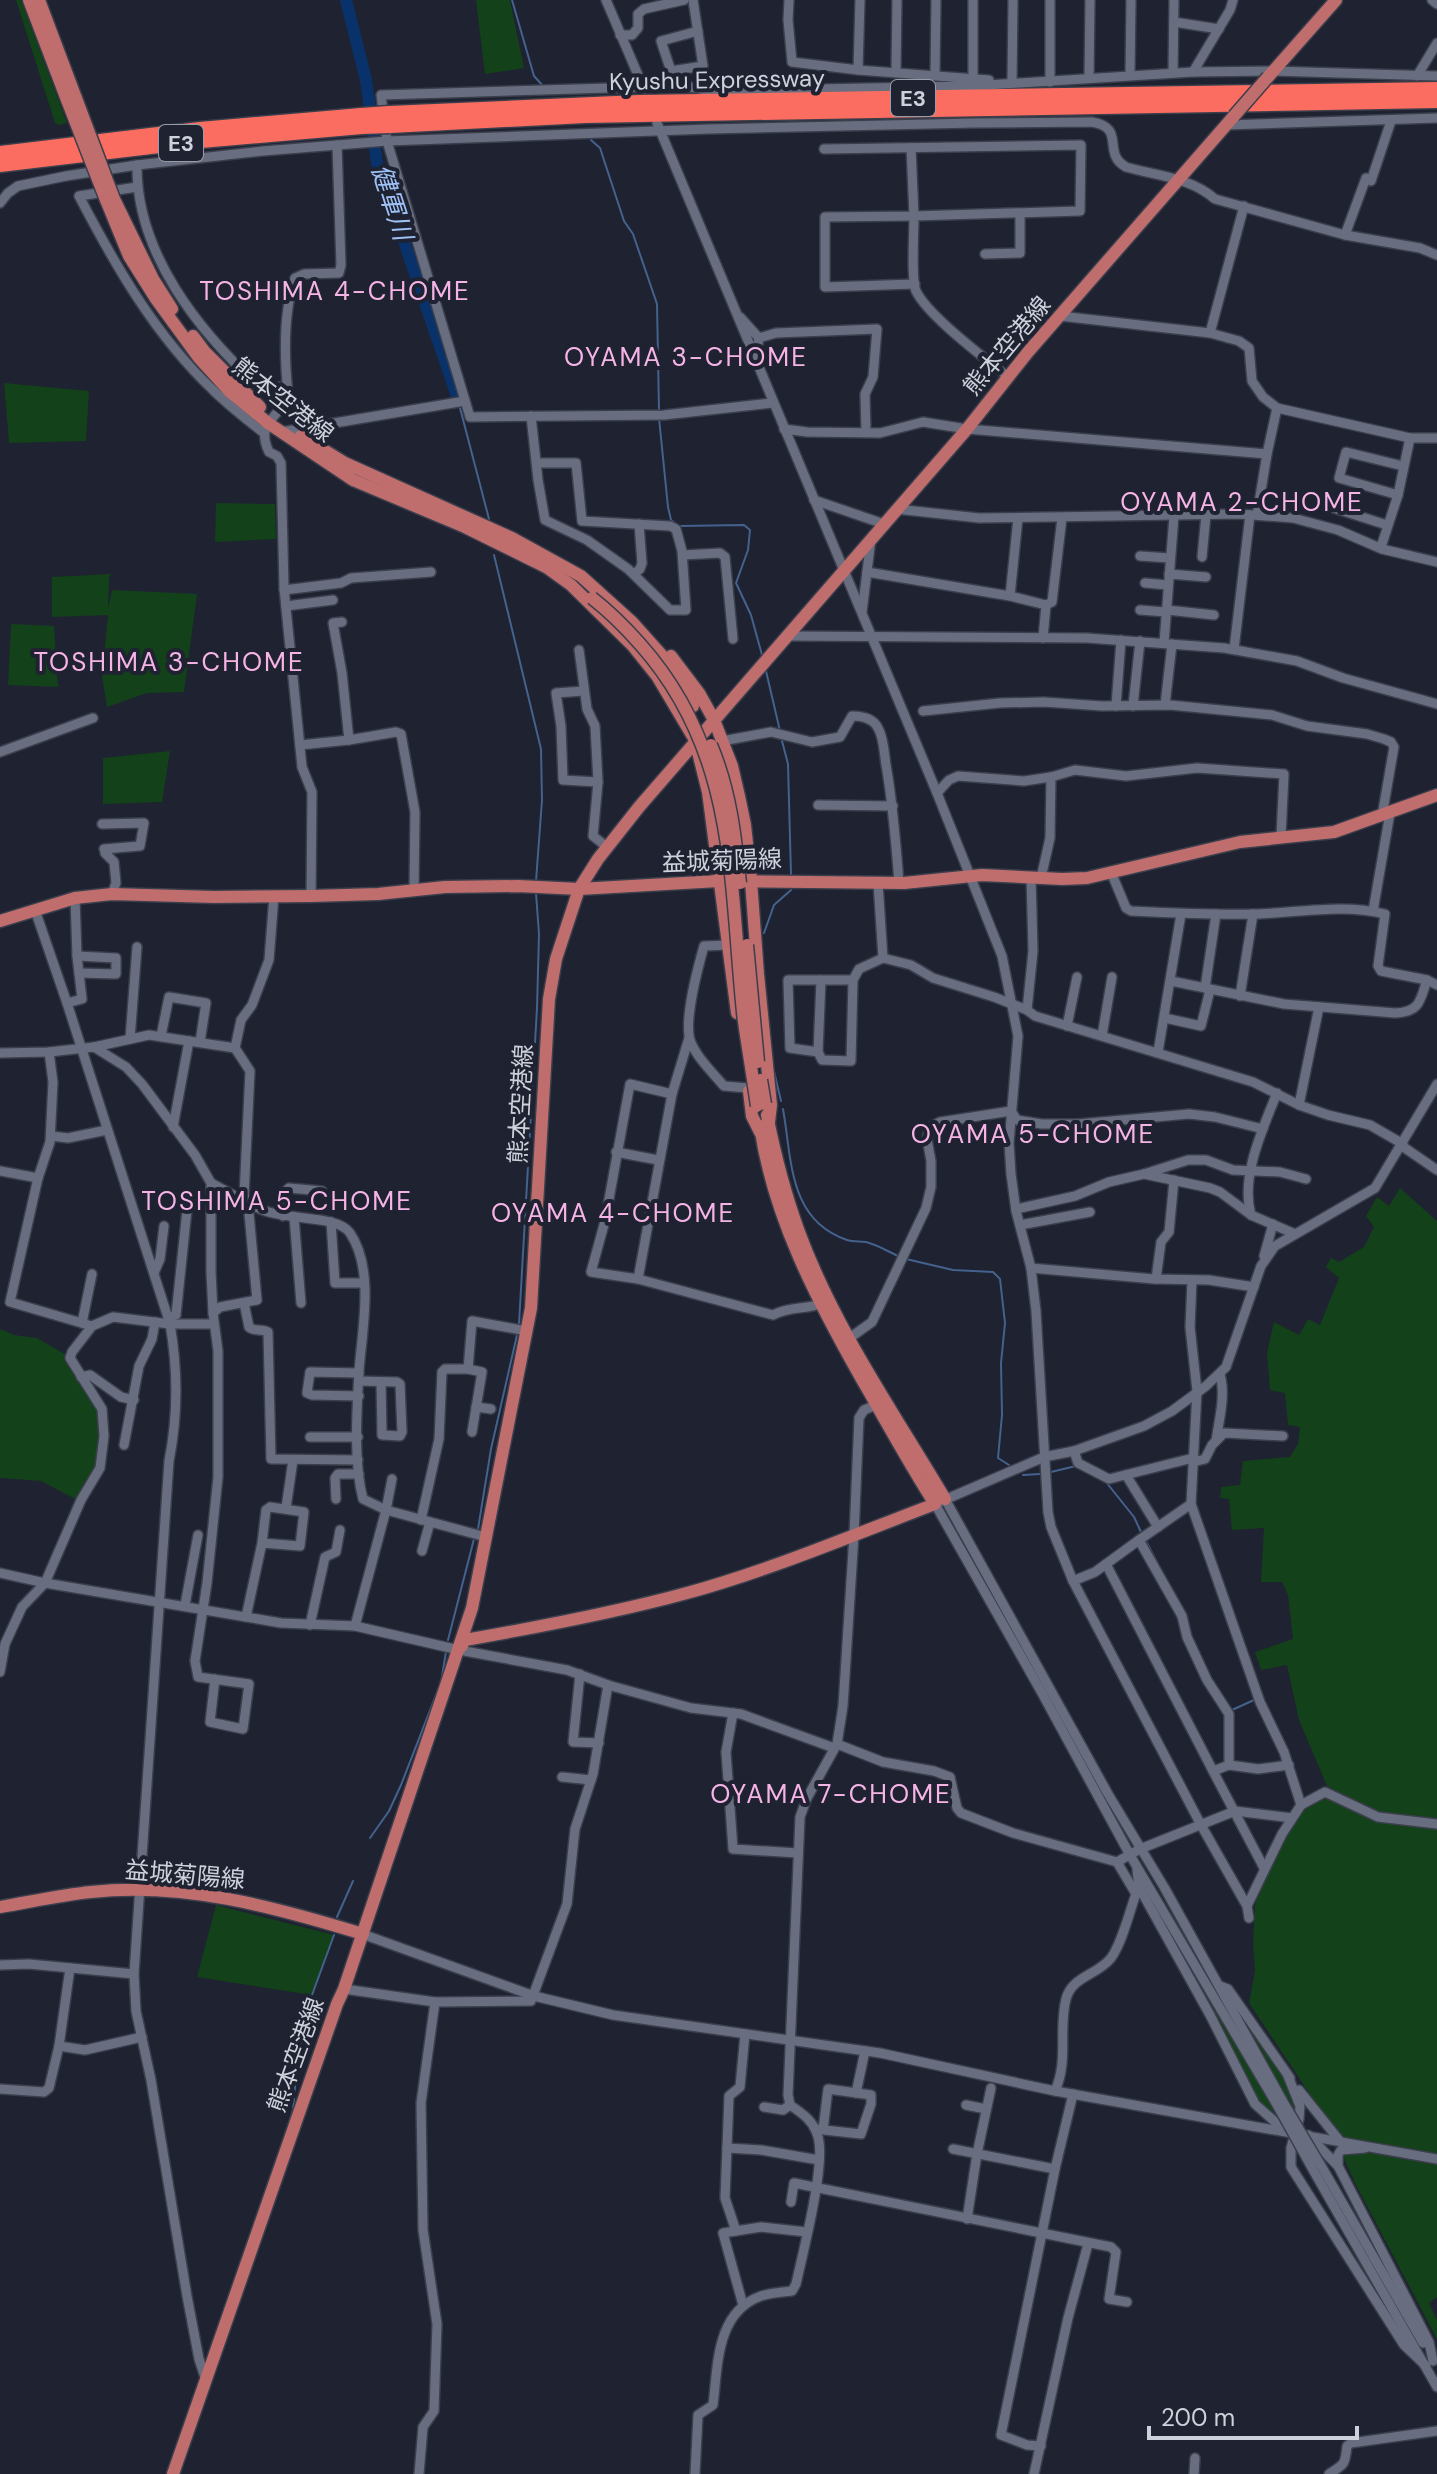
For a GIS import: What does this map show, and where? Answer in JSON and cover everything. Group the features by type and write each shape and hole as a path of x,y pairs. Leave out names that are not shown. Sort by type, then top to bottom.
{"highway":[{"name":"Kyushu Expressway","path":"389,127 639,102 1437,89"},
{"name":"Kyushu Expressway","path":"0,153 200,129 362,121 389,127 585,116 1437,101"},
{"name":"Kyushu Expressway","path":"0,165 362,121"}],"main road":[{"name":"熊本空港線","path":"29,0 72,99"},
{"name":"熊本空港線","path":"39,0 129,256 156,299 216,377 268,424 286,430 353,480 465,527 576,581 595,594 656,662 696,728 718,795 736,904 744,1022 761,1105 767,1167 788,1229 820,1304 940,1502"},
{"name":"熊本空港線","path":"173,2474 275,2178 364,1934 472,1608 531,1308 549,999 556,959 579,889 607,847 695,740 1336,0"},
{"name":"熊本空港線","path":"576,581 598,581 635,614 690,681 714,720 732,766 745,825 771,1105 764,1127"},
{"name":"熊本空港線","path":"576,581 657,676 695,740 708,792 752,1116 764,1127 800,1236 876,1405 940,1502"},
{"name":"益城菊陽線","path":"0,921 75,898 112,894 311,896 378,894 445,887 579,889 719,881 899,883 969,876 1087,878 1240,842 1334,832 1437,795"},
{"path":"459,1650 465,1640 538,1628 686,1593 940,1502"},
{"name":"益城菊陽線","path":"0,1907 93,1892 140,1890 193,1893 283,1909 364,1934"}],"street":[{"path":"606,0 646,91"},
{"path":"620,35 636,32 638,14 644,9 684,0"},
{"path":"693,0 698,31 703,66 671,71 661,41 698,31"},
{"path":"789,0 792,62 1012,82"},
{"path":"858,70 860,0"},
{"path":"896,71 897,0"},
{"path":"935,74 936,0"},
{"path":"973,0 973,78"},
{"path":"1012,82 1013,0"},
{"path":"1050,0 1050,82"},
{"path":"1089,77 1090,0"},
{"path":"1130,75 1131,0"},
{"path":"1173,73 1174,0"},
{"path":"1193,72 1233,0"},
{"path":"1432,0 1437,4"},
{"path":"1174,22 1219,29"},
{"path":"1417,76 1437,43"},
{"path":"772,403 660,415 470,417 381,95 646,91 674,84 711,91 972,86 1193,72 1437,76"},
{"path":"1230,120 1391,121 1437,118"},
{"path":"1345,235 1366,178 1371,181 1391,121"},
{"path":"0,203 18,186 66,176 137,165 337,145 389,127 1092,122 1102,124 1111,131 1113,152 1118,163 1131,169 1203,188 1215,199 1345,235 1420,248 1437,255"},
{"path":"658,127 937,793 1002,956 1018,1036 1009,1143 1016,1209 1031,1268 1036,1311 1051,1527 1073,1581 1247,1906 1249,1918"},
{"path":"311,896 312,792 302,767 284,590 281,463 277,456 269,452 268,424 286,399 286,319 295,278 304,274 339,273 341,265 337,145"},
{"path":"824,149 1081,145 1080,211 825,217 825,287 915,284"},
{"path":"911,148 915,290 967,344 1008,377"},
{"path":"137,165 137,187 160,261 206,333 262,389 287,386"},
{"path":"137,187 79,196 108,253 154,321 210,388 268,424"},
{"path":"1210,333 1244,206"},
{"path":"985,254 1020,253 1020,213"},
{"path":"735,314 759,338"},
{"path":"1060,316 1210,333 1239,341 1249,348 1252,381 1263,397 1277,408 1410,438 1437,438"},
{"path":"759,338 776,333 877,329 873,377 865,394 866,432"},
{"path":"756,361 759,338"},
{"path":"286,430 465,401"},
{"path":"1234,649 1254,515 1277,408"},
{"path":"531,416 536,463 545,520 587,540 634,574 670,610 686,610 683,555 676,529 670,526 582,521 576,463 536,463"},
{"path":"784,429 880,433 923,422 967,429 1267,454"},
{"path":"1381,547 1398,495 1410,438"},
{"path":"1398,495 1339,478 1346,452 1403,466"},
{"path":"814,500 884,524"},
{"path":"1321,504 1387,525"},
{"path":"896,509 979,518 1206,515 1293,518 1437,562"},
{"path":"1202,557 1206,515"},
{"path":"1165,705 1166,611 1174,516"},
{"path":"1010,596 1018,518"},
{"path":"867,572 1046,605 1052,602 1062,518"},
{"path":"634,574 642,563 639,524"},
{"path":"861,615 871,539"},
{"path":"683,555 720,553 725,557 733,639"},
{"path":"1140,556 1170,558"},
{"path":"284,590 341,583 351,578 431,572"},
{"path":"1145,583 1206,577"},
{"path":"286,606 333,600"},
{"path":"1043,638 1046,605"},
{"path":"1140,610 1214,615"},
{"path":"342,622 333,623 349,740"},
{"path":"786,636 1121,640 1234,649 1297,661 1343,678 1437,704"},
{"path":"1116,706 1121,640"},
{"path":"1133,706 1140,641"},
{"path":"579,650 587,709 595,726 598,782 593,836 607,847"},
{"path":"584,691 556,693 563,780 598,782"},
{"path":"923,711 1000,703 1165,705 1272,715 1307,726 1367,734 1391,742 1394,747 1373,911"},
{"path":"722,741 771,732 812,742 840,737 852,716 867,718 877,725 893,806 899,883"},
{"path":"0,752 93,718"},
{"path":"300,745 396,732 401,736 415,812 414,891"},
{"path":"937,793 949,780 958,776 1024,781 1075,770 1126,776 1197,768 1284,774 1281,836"},
{"path":"1027,1010 1036,878 1050,838 1051,777"},
{"path":"818,805 893,806"},
{"path":"102,824 144,823 140,846 105,851 114,862 116,883 112,894"},
{"path":"1111,872 1126,908 1131,911 1253,914 1333,910 1385,914 1378,966 1381,971 1427,980 1437,985"},
{"path":"878,883 883,958"},
{"path":"235,1048 241,1020 252,1005 269,960 274,896"},
{"path":"67,1003 82,999 75,898"},
{"path":"35,910 154,1273 169,1321 176,1359 175,1431 169,1461 134,1974 136,2011 189,2308 199,2359 207,2381"},
{"path":"1158,1052 1181,914"},
{"path":"1165,1018 1201,1026 1216,914"},
{"path":"1240,996 1253,914"},
{"path":"638,1279 658,1160 672,1094 689,1038 694,981 704,946 729,945"},
{"path":"130,1039 137,947"},
{"path":"77,956 116,958 116,974 79,973"},
{"path":"821,980 818,1052 822,1060 851,1061 853,980 859,969 883,958 911,965 933,978 1014,1004 1035,1016 1253,1082 1299,1105 1370,1125 1437,1170"},
{"path":"1067,1026 1077,977"},
{"path":"1102,1036 1112,997 1112,977"},
{"path":"818,1052 790,1048 788,980 853,980"},
{"path":"1171,981 1240,996 1319,1007 1409,1013 1418,1006 1427,980"},
{"path":"161,1036 169,997 206,1003 173,1127"},
{"path":"1299,1105 1319,1007"},
{"path":"0,1053 94,1047 149,1035 235,1048 251,1075 244,1196 248,1203 257,1300 220,1307 214,1318"},
{"path":"689,1038 724,1086 748,1088"},
{"path":"94,1047 109,1054 140,1082 199,1160 211,1183 211,1272 218,1351 218,1477 195,1661 198,1677 215,1679 249,1684 243,1729 210,1722 215,1679"},
{"path":"49,1052 53,1082 51,1136 5,1301 87,1324 113,1317 155,1322 214,1318"},
{"path":"140,1082 142,1066"},
{"path":"672,1094 630,1084 605,1221 591,1272 638,1279 773,1315 787,1308 820,1304"},
{"path":"1261,1266 1275,1246 1375,1188 1437,1084"},
{"path":"1251,1215 1248,1204 1256,1147 1277,1093"},
{"path":"1011,1111 1017,1120 1042,1124 1078,1124 1189,1114 1263,1129"},
{"path":"845,1341 872,1322 926,1208 931,1187 929,1128 940,1122 1011,1111"},
{"path":"51,1136 68,1138 107,1130"},
{"path":"616,1152 658,1160"},
{"path":"1016,1209 1075,1196 1109,1182 1188,1160 1206,1160 1233,1170 1280,1172 1306,1179"},
{"path":"0,1171 38,1178"},
{"path":"1144,1174 1210,1188 1251,1215 1295,1234"},
{"path":"1156,1279 1161,1242 1169,1232 1174,1180"},
{"path":"211,1183 248,1203 289,1216 345,1227 354,1240 366,1292 358,1437 363,1499 386,1510 486,1537"},
{"path":"301,1303 287,1190 322,1191"},
{"path":"169,1321 176,1315 187,1210"},
{"path":"1020,1225 1090,1212"},
{"path":"331,1222 335,1283 364,1283"},
{"path":"940,1502 1044,1457 1074,1451 1144,1426 1172,1411 1220,1374 1226,1367 1273,1224"},
{"path":"154,1273 160,1259 164,1226"},
{"path":"1031,1268 1254,1287"},
{"path":"0,1672 5,1644 22,1607 45,1583 81,1500 100,1468 104,1427 102,1409 71,1355 87,1324 92,1274"},
{"path":"1192,1280 1190,1327 1197,1391 1191,1504 1260,1702 1289,1765 1301,1805"},
{"path":"244,1303 249,1327 268,1332 271,1459 358,1460"},
{"path":"468,1369 472,1321 527,1331"},
{"path":"124,1445 139,1366 152,1339 155,1322"},
{"path":"422,1551 439,1439 442,1372 445,1369 482,1372 472,1432"},
{"path":"359,1396 307,1393 310,1372 400,1384 400,1436 382,1435 381,1382"},
{"path":"81,1377 88,1374 121,1397 134,1400"},
{"path":"1216,1441 1222,1403 1220,1374"},
{"path":"695,2474 698,2415 713,2405 722,2341 728,2323 743,2305 762,2296 792,2291 796,2284 816,2186 819,2130 828,2089 871,2095 871,2104 861,2134 819,2130 808,2116 790,2105 788,2095 800,1817 835,1746 847,1671 859,1418 864,1410 876,1405"},
{"path":"476,1407 491,1409"},
{"path":"1074,1451 1078,1463 1109,1479 1205,1459 1224,1433 1283,1436"},
{"path":"310,1437 358,1437"},
{"path":"286,1508 293,1460"},
{"path":"336,1499 335,1478 338,1474 359,1474"},
{"path":"1126,1475 1158,1527"},
{"path":"355,1626 392,1479"},
{"path":"940,1502 1219,1985 1279,2102"},
{"path":"940,1502 1130,1855 1432,2365"},
{"path":"1073,1581 1095,1572 1191,1504"},
{"path":"246,1617 266,1510 270,1507 286,1508 301,1510 305,1514 300,1546 262,1543"},
{"path":"310,1625 325,1557 336,1552 340,1530"},
{"path":"185,1605 198,1535"},
{"path":"1142,1538 1182,1616 1187,1637 1207,1680 1229,1714 1229,1765"},
{"path":"1106,1564 1264,1868"},
{"path":"0,1573 246,1617 310,1625 355,1626 580,1674 691,1708 741,1714 883,1762 950,1777 957,1808 969,1816 1013,1833 1117,1862 1136,1894 1109,1961 1072,1984 1066,1999 1062,2075 1055,2091"},
{"path":"580,1674 573,1742 599,1743"},
{"path":"344,1989 435,2002 531,2001 567,1904 575,1829 591,1780 608,1685"},
{"path":"733,1713 726,1752 733,1849 798,1853"},
{"path":"1213,1771 1229,1765 1258,1769 1289,1765"},
{"path":"562,1777 591,1780"},
{"path":"1247,1906 1292,1818 1301,1805 1325,1792 1378,1817 1437,1824"},
{"path":"1117,1862 1140,1849 1235,1811 1292,1818"},
{"path":"1137,1866 1139,1887 1255,2104 1290,2132"},
{"path":"364,1934 534,1996 613,2015 865,2051 1055,2091 1437,2159"},
{"path":"0,1965 29,1964 134,1974"},
{"path":"0,2089 44,2092 49,2088 59,2046 70,1968"},
{"path":"1219,1985 1228,1989 1288,2076 1339,2140"},
{"path":"419,2474 423,2427 434,2411 437,2324 423,2230 421,2103 435,2002"},
{"path":"736,2231 725,2198 729,2096 740,2087 745,2034"},
{"path":"59,2046 85,2050 142,2037"},
{"path":"856,2093 865,2051"},
{"path":"1288,2076 1300,2106 1299,2119 1290,2132 1291,2167 1404,2345 1432,2365"},
{"path":"967,2219 991,2088"},
{"path":"1041,2446 1027,2445 1001,2435 1073,2094"},
{"path":"764,2107 783,2110 790,2105"},
{"path":"966,2105 986,2109"},
{"path":"1308,2135 1338,2166 1429,2342 1437,2387"},
{"path":"727,2148 761,2150 819,2160"},
{"path":"1338,2166 1341,2150 1376,2148"},
{"path":"953,2149 1055,2169"},
{"path":"791,2202 794,2183 816,2186 1041,2235 1111,2247 1116,2252 1109,2299 1127,2302"},
{"path":"743,2305 723,2233 761,2227 807,2232"},
{"path":"1034,2474 1068,2318 1088,2244"},
{"path":"1329,2474 1341,2468 1346,2461 1347,2446 1351,2443 1437,2431"},
{"path":"1194,2474 1195,2458"}],"green space":[{"path":"16,0 21,0 67,123 55,123"},
{"path":"476,0 510,0 524,68 485,74"},
{"path":"4,383 89,391 86,441 9,443"},
{"path":"216,503 275,504 276,539 215,542"},
{"path":"111,574 108,609 112,590 197,594 184,692 147,693 107,707 102,677 108,615 52,617 52,577"},
{"path":"11,624 54,626 58,687 8,685"},
{"path":"170,751 162,802 103,804 103,758"},
{"path":"1400,1188 1437,1221 1437,1820 1382,1815 1327,1786 1299,1720 1287,1665 1261,1670 1255,1652 1293,1639 1288,1595 1282,1582 1261,1582 1264,1528 1232,1530 1229,1499 1220,1498 1221,1487 1240,1485 1243,1461 1290,1457 1298,1444 1300,1427 1288,1425 1285,1393 1270,1390 1267,1353 1274,1322 1299,1335 1308,1319 1320,1325 1339,1278 1326,1267 1331,1258 1339,1262 1364,1247 1374,1227 1366,1216 1377,1197 1389,1206"},
{"path":"0,1329 14,1335 37,1338 68,1356 101,1418 98,1464 77,1500 41,1481 0,1478"},
{"path":"1324,1798 1437,1826 1437,2297 1429,2303 1437,2320 1437,2339 1355,2183 1340,2139 1249,2003 1255,1971 1255,1905 1267,1869 1297,1815"},
{"path":"1143,1883 1280,2119 1264,2107 1256,2096"},
{"path":"216,1905 334,1935 312,1995 197,1977"},
{"path":"1229,1996 1295,2096 1297,2116"}],"waterway":[{"name":"健軍川","path":"346,0 366,80 377,163 458,399"},
{"path":"512,0 534,76 544,87"},
{"path":"591,140 600,148 624,221 633,234 657,304 659,411"},
{"path":"460,408 489,519"},
{"path":"659,418 671,520 679,526 744,525 750,530 748,550 736,583 751,615 762,655"},
{"path":"494,555 541,749 542,800 536,881"},
{"path":"766,671 780,731"},
{"path":"781,737 788,764 791,875"},
{"path":"764,933 774,905 791,890"},
{"path":"519,1324 537,1008 539,934 536,893"},
{"path":"773,1067 781,1101"},
{"path":"783,1109 796,1186 813,1218 828,1231 847,1240 870,1243 900,1257"},
{"path":"906,1259 953,1270 993,1272 1000,1279 1005,1323 998,1458 1009,1465"},
{"path":"478,1529 491,1449 517,1335"},
{"path":"1051,1472 1076,1466"},
{"path":"1023,1475 1040,1474"},
{"path":"1106,1482 1134,1517 1141,1532"},
{"path":"448,1640 474,1539"},
{"path":"1146,1541 1158,1564"},
{"path":"370,1838 389,1811 401,1785 441,1682 446,1652"},
{"path":"1230,1708 1232,1710 1254,1700"},
{"path":"337,1917 353,1881"},
{"path":"283,2141 293,2110 297,2066 312,1995 334,1935"}],"district":[{"name":"TOSHIMA 4-CHOME","path":"335,291"},
{"name":"OYAMA 3-CHOME","path":"686,357"},
{"name":"OYAMA 2-CHOME","path":"1242,502"},
{"name":"TOSHIMA 3-CHOME","path":"169,662"},
{"name":"OYAMA 5-CHOME","path":"1033,1134"},
{"name":"TOSHIMA 5-CHOME","path":"277,1201"},
{"name":"OYAMA 4-CHOME","path":"613,1213"},
{"name":"OYAMA 7-CHOME","path":"831,1794"}]}
